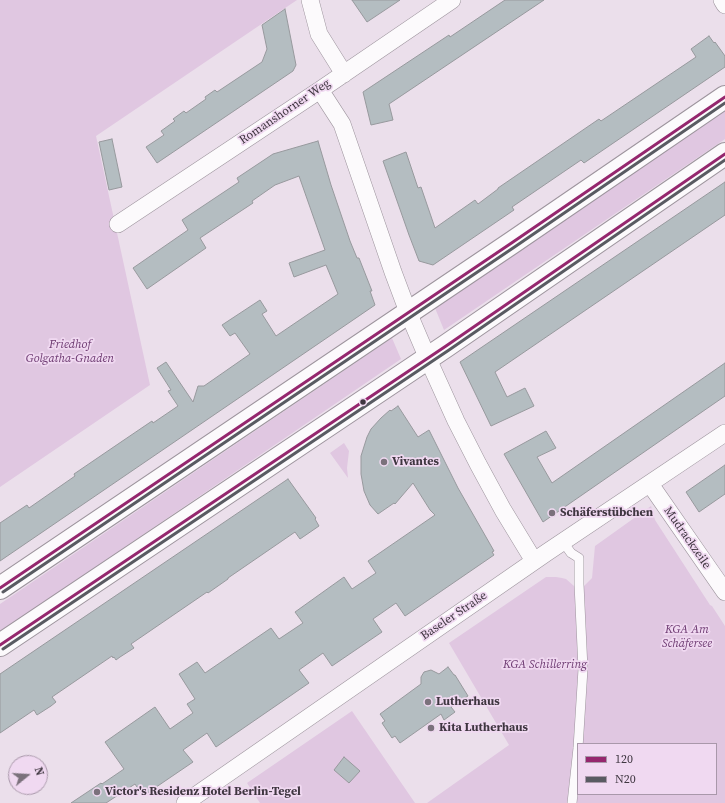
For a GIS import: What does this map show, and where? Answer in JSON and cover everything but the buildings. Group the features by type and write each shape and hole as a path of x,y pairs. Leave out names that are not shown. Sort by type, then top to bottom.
{"main road":[{"path":"0,588 725,97"},
{"path":"0,645 428,359 725,154"}],"street":[{"path":"310,0 319,34 344,74"},
{"name":"Romanshorner Weg","path":"118,224 344,74 452,0"},
{"path":"722,0 725,5"},
{"path":"320,90 342,124 408,312 456,421 503,510 534,561"},
{"name":"Baseler Straße","path":"185,803 534,561 725,433"},
{"name":"Mudrackzeile","path":"650,484 725,592"}],"lane":[{"path":"563,542 571,553 579,558 583,669 578,743"},
{"path":"572,803 577,757"}],"green space":[{"name":"Friedhof Golgatha-Gnaden","path":"0,0 297,0 96,136 150,385 0,487"},
{"path":"725,111 725,139 444,330 435,308"},
{"path":"392,338 401,359 0,632 0,604"},
{"path":"344,443 349,451 347,468 348,478 330,453"},
{"path":"651,506 655,520 725,626 725,803 427,803 509,745 449,643 546,577 566,579 574,586 583,587 592,578 595,546"},
{"path":"352,711 415,803 260,803 247,783"}],"transit line":[{"name":"120","path":"0,588 725,97"},
{"name":"N20","path":"3,592 725,103"},
{"name":"120","path":"0,645 446,346 725,154"},
{"name":"N20","path":"3,649 449,350 725,160"}],"place":[{"name":"Vivantes","path":"384,462"},
{"name":"Schäferstübchen","path":"552,513"},
{"name":"Lutherhaus","path":"428,702"},
{"name":"Kita Lutherhaus","path":"431,728"},
{"name":"Victor's Residenz Hotel Berlin-Tegel","path":"97,792"}],"park label":[{"name":"KGA Am Schäfersee","path":"687,637"},
{"name":"KGA Schillerring","path":"545,665"}]}
